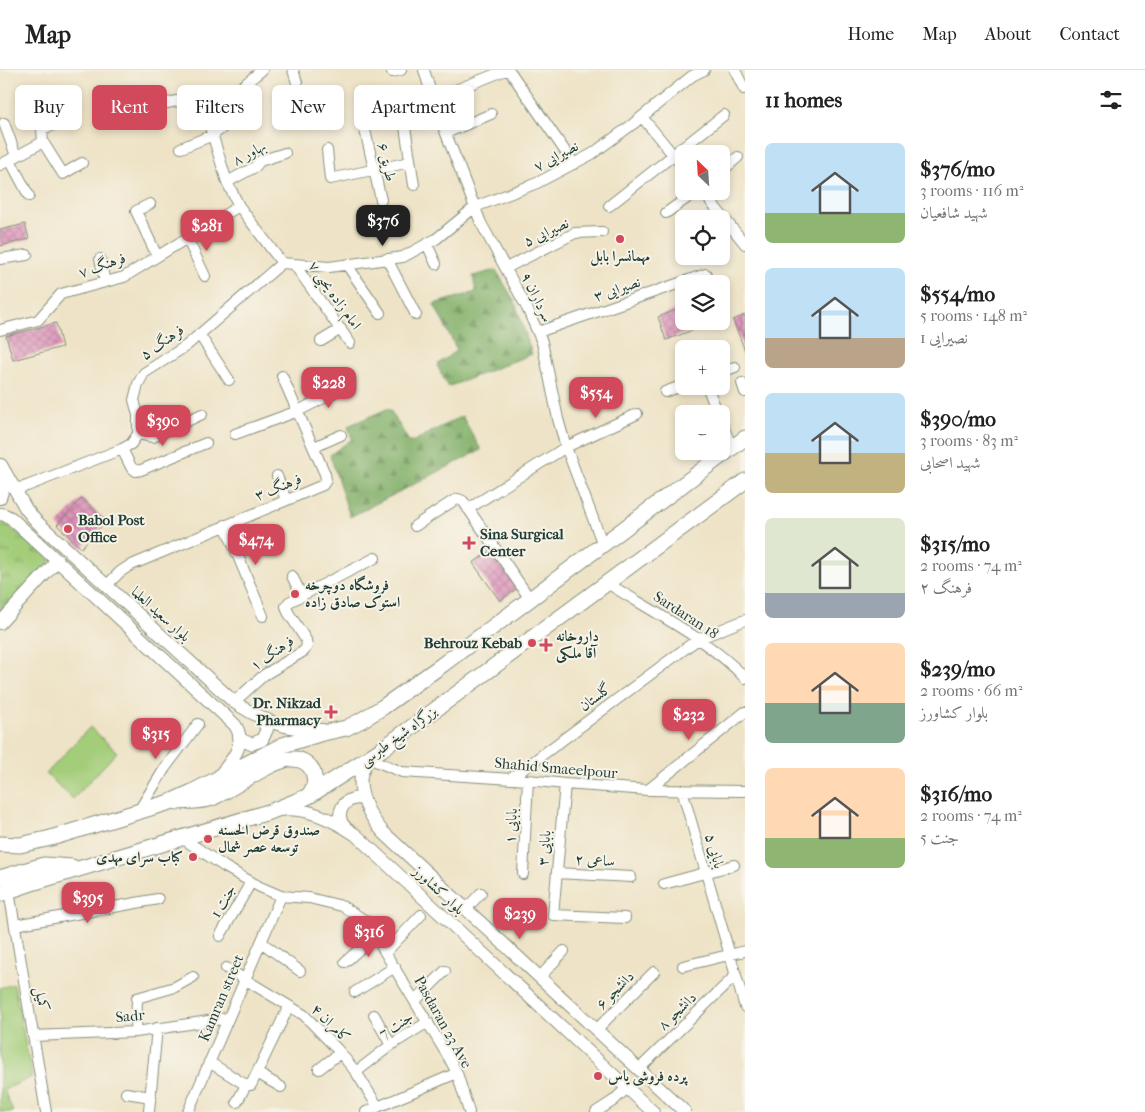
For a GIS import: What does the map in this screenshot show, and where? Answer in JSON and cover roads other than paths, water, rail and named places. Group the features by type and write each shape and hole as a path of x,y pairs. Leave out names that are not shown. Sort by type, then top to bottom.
{"highway":[{"path":"0,844 38,842 170,802 282,745 346,728 371,716 745,438"},
{"name":"بزرگراه شیخ طبرسی","path":"4,892 272,811 307,797 368,758 745,481"},
{"path":"170,802 208,799 279,762 294,758 307,764 315,777 314,785 307,797"},
{"path":"0,878 44,865 84,867"}],"main road":[{"name":"بلوار سعید العلما","path":"0,465 33,518 234,702 271,723 292,729 335,730"},
{"path":"0,465 4,485 0,498"},
{"name":"بلوار سعید العلما","path":"0,514 8,516 235,725 240,739"},
{"path":"0,623 58,561"},
{"path":"216,779 235,754 240,739 251,744 262,740 267,729 262,718"},
{"name":"بلوار کشاورز","path":"368,758 361,777 361,788 364,799 383,832 685,1112"},
{"path":"348,830 340,817 341,807 349,800 364,799"},
{"name":"بلوار کشاورز","path":"272,811 300,809 356,835 653,1112"}],"street":[{"path":"243,85 262,70"},
{"path":"293,70 297,83"},
{"name":"سرداران ۹","path":"424,70 429,85"},
{"path":"472,85 508,70 574,164"},
{"name":"نصیرایی ۷","path":"282,263 329,267 403,257 436,238 475,207 537,183 592,154 642,117 692,76 704,70"},
{"path":"735,70 744,89"},
{"path":"167,103 177,101"},
{"path":"446,133 491,114"},
{"path":"609,206 673,154 724,116"},
{"path":"642,117 675,157"},
{"path":"6,122 13,158 29,196"},
{"path":"42,130 42,142 62,174 82,163"},
{"path":"211,130 227,182 239,206 282,263"},
{"path":"181,148 213,135 220,130"},
{"name":"طریق ۶","path":"364,130 381,200"},
{"path":"405,130 414,185"},
{"name":"سرداران ۹","path":"445,130 481,223 538,332 545,352 558,419 566,446 603,545"},
{"path":"0,165 42,142"},
{"path":"327,150 330,179 410,162"},
{"name":"بهاور ۸","path":"227,182 255,167 260,161 285,153"},
{"path":"730,164 738,157"},
{"path":"666,213 684,200"},
{"path":"711,200 741,231 745,244"},
{"path":"150,204 136,211 157,256"},
{"name":"فرهنگ ۷","path":"0,330 38,320 61,294 124,277 239,206"},
{"name":"نصیرایی ۵","path":"506,268 575,233 602,232"},
{"path":"187,238 205,276"},
{"path":"427,244 436,264"},
{"path":"0,259 27,255"},
{"path":"100,259 105,282"},
{"path":"387,259 416,315"},
{"name":"فرهنگ ۵","path":"138,434 138,415 134,400 138,384 144,373 186,346 282,263"},
{"name":"امام زاده یحیی ۷","path":"294,264 342,329 350,343"},
{"path":"346,265 380,312"},
{"name":"نصیرایی ۳","path":"538,332 706,274"},
{"path":"321,341 342,329"},
{"path":"199,334 229,380"},
{"path":"730,369 735,367"},
{"path":"282,376 314,448 341,435"},
{"path":"235,434 298,411 349,386"},
{"path":"665,392 675,388"},
{"path":"13,486 24,487 122,449 131,444 138,434 153,437 202,414"},
{"path":"468,509 566,446 637,414"},
{"path":"122,449 131,467 136,471 206,443"},
{"path":"730,443 732,448"},
{"name":"فرهنگ ۳","path":"106,586 129,566 323,485 326,480 314,448"},
{"path":"277,476 286,500"},
{"path":"415,526 458,499 463,501 530,599"},
{"path":"225,525 263,616"},
{"name":"فرهنگ ۱","path":"234,702 264,675 304,652 307,646 306,640 288,612 286,606 289,602 375,558"},
{"path":"292,576 302,596"},
{"name":"Sardaran 18","path":"607,583 741,667 745,678"},
{"name":"گلستان","path":"510,779 698,640 745,620"},
{"path":"648,790 745,712"},
{"path":"138,812 165,768 198,724"},
{"name":"Shahid Smaeelpour","path":"368,758 402,772 648,790 745,791"},
{"name":"بابایی ۱","path":"523,874 528,780"},
{"name":"بابایی ۳","path":"565,784 553,915 625,918"},
{"name":"بابایی ۵","path":"682,790 745,1006"},
{"name":"Pasdaran 23 Ave","path":"182,838 251,882 281,896 310,898 342,906 366,920 416,1000 457,1073 469,1112"},
{"path":"664,884 734,865"},
{"name":"ساعی ۲","path":"557,873 631,877"},
{"name":"جنت 1","path":"220,936 251,882"},
{"name":"کمیل","path":"4,892 15,925 46,1112"},
{"path":"466,909 481,893"},
{"name":"Kamran street","path":"188,1112 281,896"},
{"path":"15,925 158,899"},
{"path":"386,952 421,915"},
{"path":"345,962 376,935"},
{"path":"261,942 300,971"},
{"path":"540,977 564,951"},
{"path":"683,966 745,951"},
{"path":"355,992 395,967"},
{"name":"کامران ۴","path":"226,968 304,1015 356,1072 378,1107"},
{"path":"416,1000 445,971"},
{"name":"دانشجو ۶","path":"596,1030 654,972"},
{"name":"دانشجو ۸","path":"638,1069 736,975"},
{"path":"136,1032 137,998 175,987 193,977"},
{"path":"209,1062 246,1085 251,1085 289,1006"},
{"path":"374,1015 392,1044"},
{"name":"Sadr","path":"33,1036 136,1032 228,1018"},
{"name":"جنت 7","path":"356,1072 392,1044 428,1022"},
{"path":"149,1111 158,1028"},
{"path":"318,1068 340,1053"},
{"path":"257,1073 281,1087"},
{"path":"366,1112 457,1073"},
{"path":"237,1102 246,1085"},
{"path":"596,1112 613,1101 627,1088"},
{"path":"126,1093 151,1097"}],"place":[{"name":"مهمانسرا بابل","path":"620,239"},
{"name":"Babol Post Office","path":"68,529"},
{"name":"Sina Surgical Center","path":"469,543"},
{"name":"فروشگاه دوچرخه استوک صادق زاده","path":"295,594"},
{"name":"Behrouz Kebab","path":"532,643"},
{"name":"داروخانه آقا ملکی","path":"546,645"},
{"name":"Dr. Nikzad Pharmacy","path":"331,712"},
{"name":"صندوق قرض الحسنه توسعه عصر شمال","path":"208,839"},
{"name":"کباب سرای مهدی","path":"193,857"},
{"name":"پرده فروشی یاس","path":"598,1076"}]}
